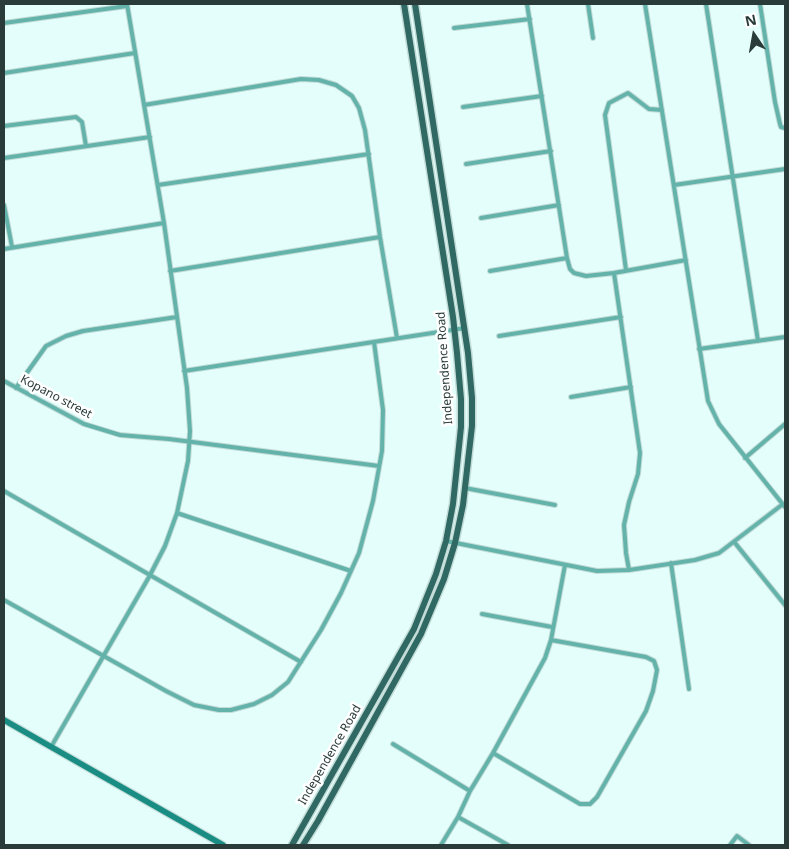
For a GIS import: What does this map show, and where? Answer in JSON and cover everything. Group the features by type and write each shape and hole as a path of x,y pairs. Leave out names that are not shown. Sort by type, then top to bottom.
{"main road":[{"name":"Independence Road","path":"293,843 414,630 436,574 454,504 461,427 461,399 455,330 404,4"},
{"name":"Independence Road","path":"303,845 421,634 444,579 455,543 465,488 472,426 472,398 465,328 415,4"}],"street":[{"path":"527,4 570,269 580,275 614,273 686,260"},
{"path":"588,4 593,38"},
{"path":"446,541 597,571 629,570 710,557 735,543 784,506 712,413 706,391 699,349 645,4"},
{"path":"706,4 758,341"},
{"path":"760,4 780,124 781,127 785,128"},
{"path":"4,24 127,5 164,223 189,411 189,442 184,482 178,513 170,534 149,576 51,746"},
{"path":"454,28 530,18"},
{"path":"4,73 135,53"},
{"path":"144,105 301,79 319,80 336,85 347,92 355,100 363,123 397,338"},
{"path":"626,270 605,115 609,103 627,93 631,94 649,109 662,110"},
{"path":"463,107 542,96"},
{"path":"4,126 76,117 82,122 86,146"},
{"path":"4,158 150,136"},
{"path":"466,164 551,151"},
{"path":"158,185 369,154"},
{"path":"674,185 785,169"},
{"path":"4,205 12,247"},
{"path":"481,218 559,205"},
{"path":"4,250 12,247 164,223"},
{"path":"170,271 380,237"},
{"path":"490,271 567,258"},
{"path":"614,273 640,456 638,474 628,502 624,525 629,570"},
{"path":"16,388 46,346 66,336 177,317"},
{"path":"499,336 621,317"},
{"path":"184,371 465,328"},
{"path":"699,349 785,337"},
{"path":"4,600 103,657 194,705 219,710 242,708 264,700 288,682 301,662 321,630 359,553 373,501 382,451 383,410 374,342"},
{"name":"Kopano street","path":"4,381 67,416 98,430 120,435 379,466"},
{"path":"571,397 631,387"},
{"path":"746,458 785,424"},
{"path":"465,488 555,505"},
{"path":"4,491 301,662"},
{"path":"178,513 351,571"},
{"path":"735,543 785,605"},
{"path":"671,563 689,689"},
{"path":"441,845 546,658 564,565"},
{"path":"482,614 552,627"},
{"path":"493,753 580,804 590,804 598,797 646,712 657,670 654,661 551,640"},
{"path":"4,720 222,845"},
{"path":"393,744 470,791"},
{"path":"458,817 508,845"},
{"path":"730,845 737,836 749,845"},
{"path":"293,843 303,845"}]}
